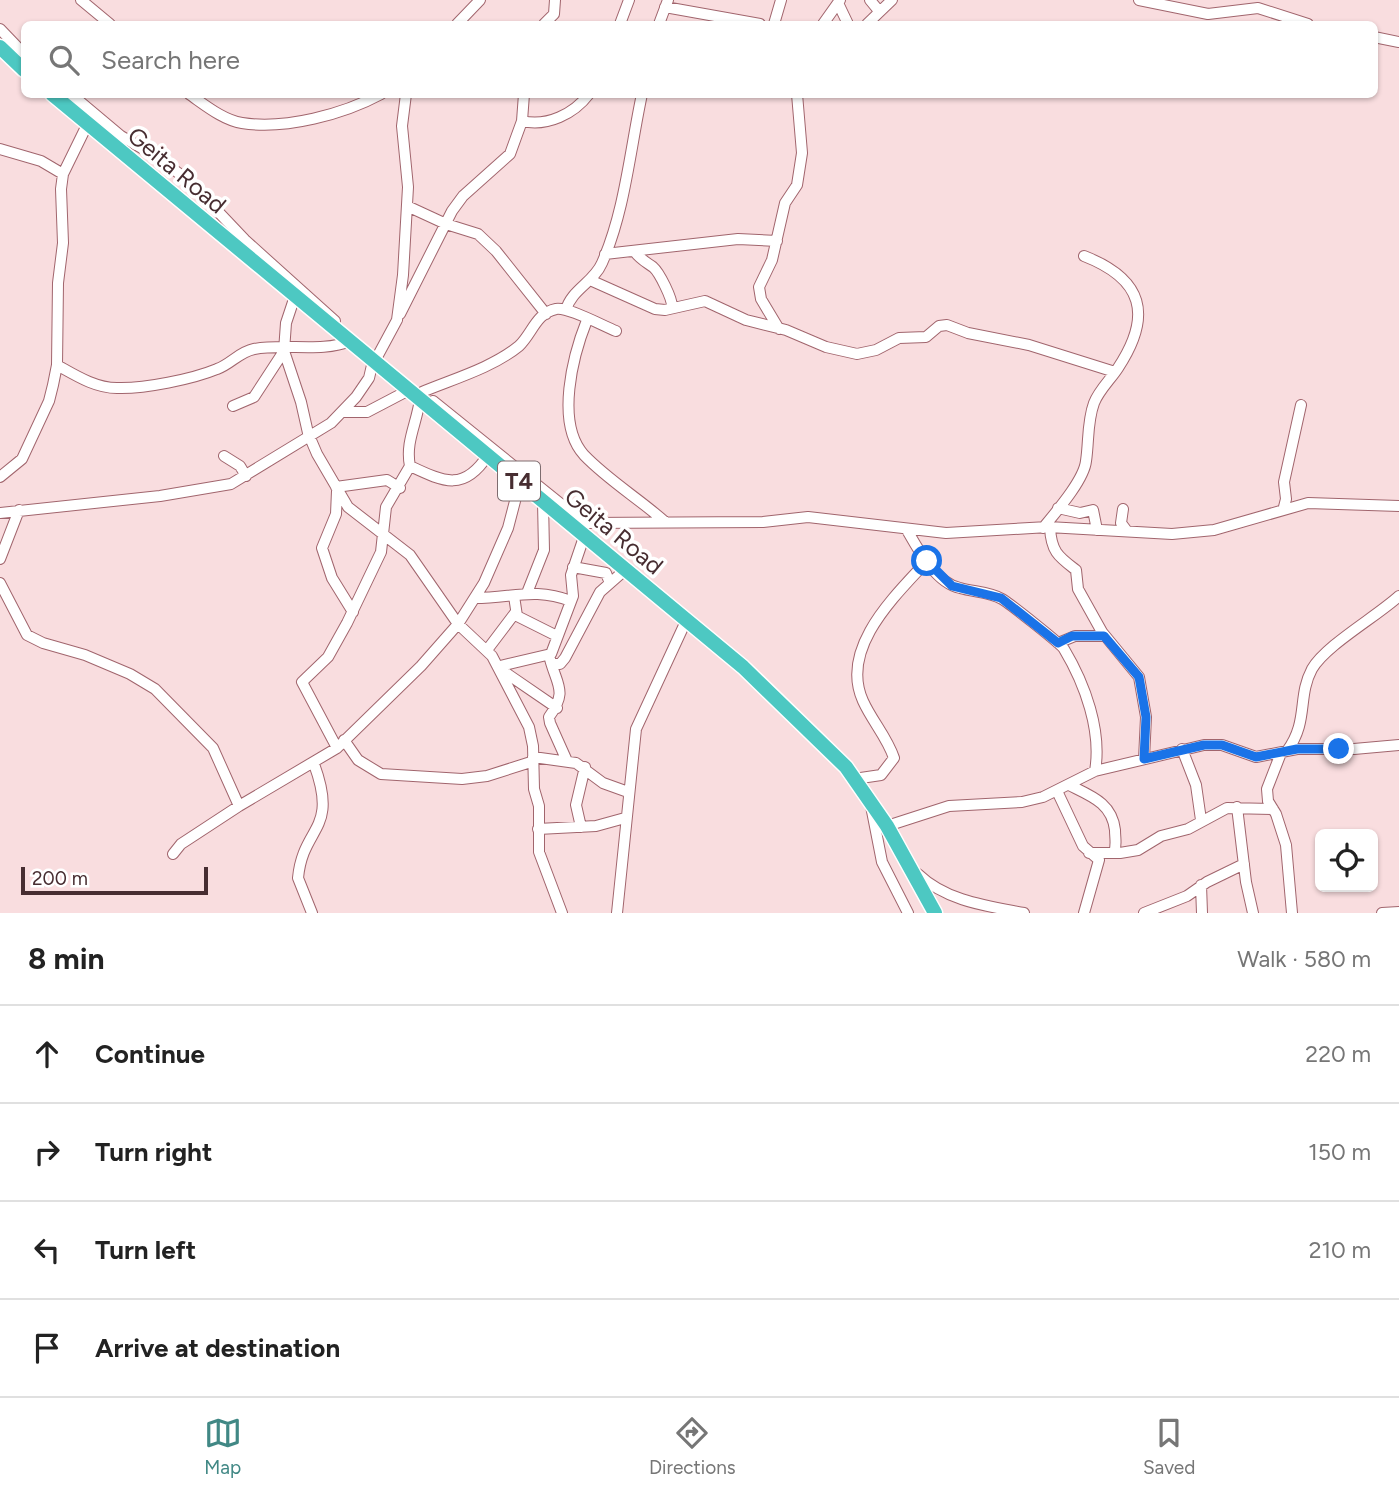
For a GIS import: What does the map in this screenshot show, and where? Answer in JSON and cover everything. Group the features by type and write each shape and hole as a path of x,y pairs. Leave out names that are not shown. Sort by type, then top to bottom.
{"highway":[{"path":"0,47 21,67"},
{"name":"Geita Road","path":"57,98 417,394 562,519 585,530 625,570 743,667 827,746 870,799 935,913"}],"street":[{"path":"81,0 106,21"},
{"path":"460,21 480,0"},
{"path":"547,21 554,14 555,0"},
{"path":"621,21 629,0"},
{"path":"775,21 781,0"},
{"path":"870,0 878,11"},
{"path":"870,21 892,0"},
{"path":"1139,0 1208,14 1251,7 1296,21"},
{"path":"825,21 839,1"},
{"path":"839,1 847,21"},
{"path":"660,21 666,4 747,21"},
{"path":"0,29 21,51"},
{"path":"1378,38 1399,42"},
{"path":"76,98 121,136 157,157 189,181 244,240 375,360"},
{"path":"196,98 226,118 254,124 331,115 371,98"},
{"path":"397,320 407,206 402,126 406,98"},
{"path":"0,513 187,493 231,484 310,438 343,412 369,378 375,360 463,196 510,154 522,121 524,98"},
{"path":"522,121 539,122 556,118 576,109 586,98"},
{"path":"566,310 570,299 590,280 605,254 626,180 641,98"},
{"path":"779,329 759,293 777,242 785,203 796,190 802,153 797,98"},
{"path":"0,477 22,459 49,401 57,365 63,174 87,125"},
{"path":"0,149 41,161 63,174"},
{"path":"407,206 446,224 478,234 496,251 546,314"},
{"path":"605,254 738,239 777,242"},
{"path":"635,252 656,270 662,285 672,298 672,308"},
{"path":"1046,528 1084,469 1091,411 1139,328 1141,310 1127,283 1108,265 1084,256"},
{"path":"590,280 655,309 705,301 746,320 826,347 868,353 899,338 926,337 939,327 947,325 968,333 996,336 1030,345 1115,372"},
{"path":"233,406 248,402 261,390 284,348 295,296"},
{"path":"343,412 367,412 417,394 508,353 521,344 536,321 555,309 566,310 616,331"},
{"path":"587,320 572,366 570,419 576,443 595,465 664,521"},
{"path":"57,365 88,382 116,388 190,378 228,365 243,352 337,347 350,341"},
{"path":"284,348 310,438 336,488 357,516 410,555 458,624 487,650 501,668 528,727 534,759 539,852 562,913"},
{"path":"417,394 417,420 407,450 410,466 400,488 386,507 385,537 381,552 328,657 302,682 340,744 358,760 381,774 462,779 486,776 534,759 567,761 585,767 603,783 628,792"},
{"path":"417,394 585,530 664,521 763,522 808,517 908,530 969,533 1046,528 1172,534 1214,530 1284,507 1308,503 1399,506"},
{"path":"1284,507 1284,482 1301,405"},
{"path":"410,466 443,481 456,481 475,472 488,455"},
{"path":"224,456 240,466 246,476"},
{"path":"336,488 387,480 400,488"},
{"path":"173,854 181,844 239,806 314,764 340,744 421,666 458,624 475,598 508,528 520,482"},
{"path":"336,488 336,514 322,548 332,578 353,612"},
{"path":"527,593 544,550 543,502"},
{"path":"1058,508 1080,513 1095,511 1097,530"},
{"path":"1124,509 1121,523 1127,531"},
{"path":"0,559 19,510"},
{"path":"1046,528 1062,561 1078,572 1078,589 1104,636 1139,677 1146,717 1144,759"},
{"path":"567,761 549,717 557,708 561,689 551,659 574,592 571,575 585,530"},
{"path":"908,530 927,561 952,586 1001,598 1064,649 1088,708 1098,746 1095,771"},
{"path":"854,779 881,775 891,766 894,758 862,699 858,679 859,660 872,628 889,603 927,561"},
{"path":"573,567 602,571 607,573 609,581"},
{"path":"501,668 551,659 560,664 600,592 609,581 625,570"},
{"path":"0,583 27,635 130,674 149,685 174,707 213,748 239,806"},
{"path":"475,598 545,593 571,601"},
{"path":"487,650 515,613 514,596"},
{"path":"1292,913 1286,845 1268,800 1267,789 1284,752 1299,733 1312,670 1336,644 1399,596"},
{"path":"515,613 557,636"},
{"path":"617,913 636,729 686,621"},
{"path":"1058,643 1072,636 1104,636"},
{"path":"501,668 557,708"},
{"path":"887,826 949,806 1022,802 1057,792 1095,771 1182,749 1215,745 1256,757 1284,752 1399,745"},
{"path":"1182,749 1198,792 1201,820"},
{"path":"312,913 298,878 323,812 321,780 314,764"},
{"path":"581,827 576,805 585,767"},
{"path":"1069,785 1109,809 1114,823 1114,853"},
{"path":"1057,792 1088,853 1099,860 1084,913"},
{"path":"870,799 882,862 908,913"},
{"path":"1237,807 1253,913"},
{"path":"1088,853 1138,850 1161,836 1188,829 1227,808 1273,809"},
{"path":"538,829 608,824 625,818"},
{"path":"1144,913 1187,896 1201,885 1244,864"},
{"path":"910,866 930,886 955,897 988,907 1024,913"},
{"path":"1201,885 1202,913"},
{"path":"1381,913 1399,912"}],"route":[{"path":"927,561 952,586 1001,598 1058,643 1072,636 1104,636 1139,677 1139,692 1146,717 1144,759 1204,745 1222,745 1256,757 1297,749 1339,749"}]}
